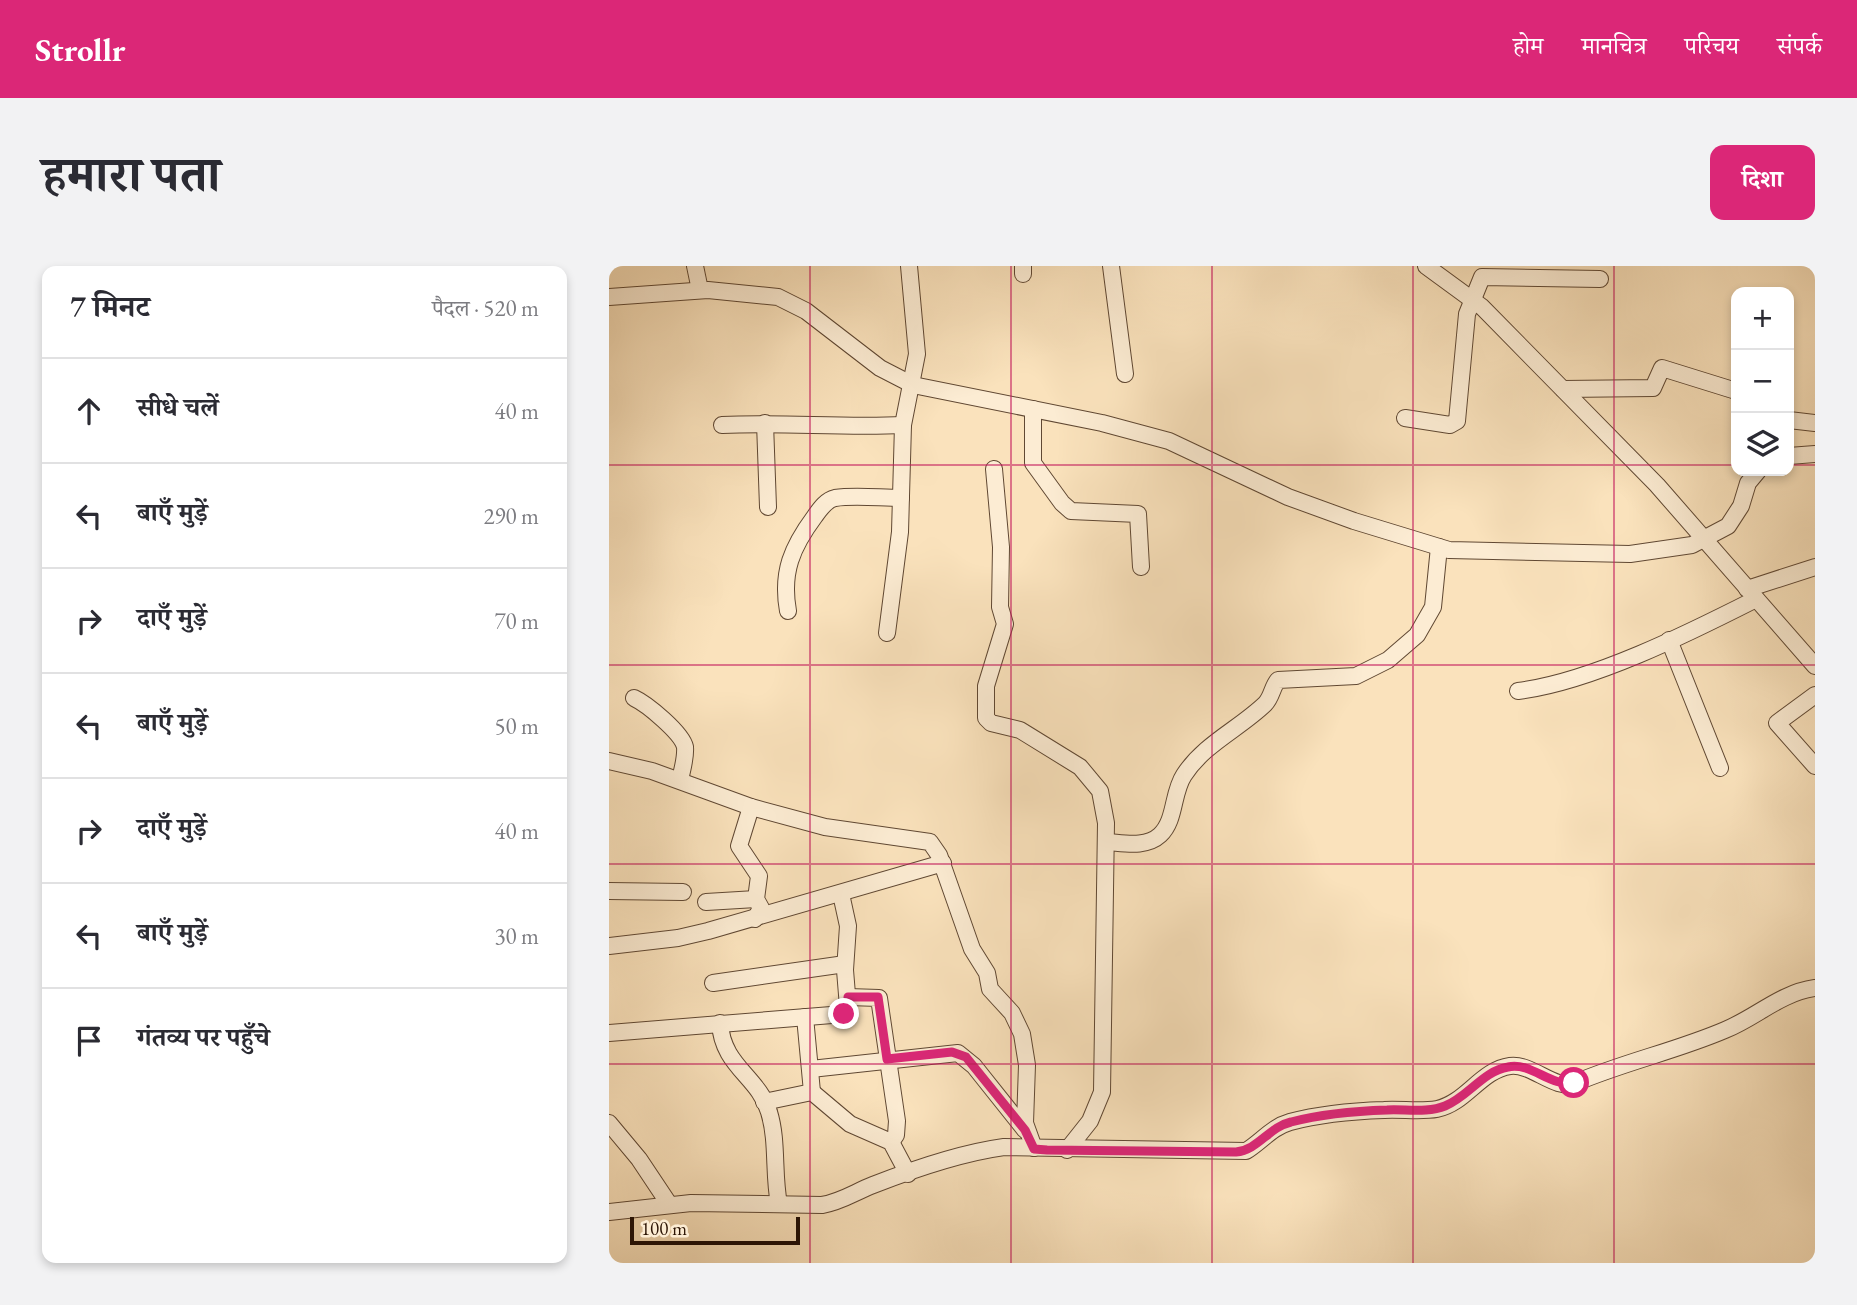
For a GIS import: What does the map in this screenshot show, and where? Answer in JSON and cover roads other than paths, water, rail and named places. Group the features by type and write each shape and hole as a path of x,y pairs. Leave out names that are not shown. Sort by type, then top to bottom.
{"street":[{"path":"695,266 700,290"},
{"path":"887,633 901,499 903,425 917,354 909,266"},
{"path":"1111,266 1125,374"},
{"path":"1426,266 1474,300 1657,485 1815,666"},
{"path":"1405,418 1450,425 1457,421 1467,314 1479,281 1484,276 1600,279"},
{"path":"609,297 700,290 752,293 788,301 880,368 913,385 1102,423 1169,441 1288,497 1439,547 1630,554 1670,550 1705,541 1728,526 1754,476"},
{"path":"1563,390 1653,388 1662,368 1731,389"},
{"path":"1033,409 1031,456 1037,471 1072,510 1138,514 1141,566"},
{"path":"1794,421 1815,423"},
{"path":"765,423 768,507"},
{"path":"722,425 903,425"},
{"path":"1794,456 1815,454"},
{"path":"994,470 1002,547 1000,607 1005,624 986,686 986,718 991,723 1020,730 1059,751 1088,774 1103,801 1107,842 1103,888 1106,984 1102,1092 1090,1121 1067,1150"},
{"path":"788,611 785,580 790,554 796,541 822,506 834,498 901,499"},
{"path":"1107,842 1143,843 1160,834 1171,814 1177,788 1188,769 1215,742 1265,704 1278,680 1356,676 1388,660 1417,635 1433,607 1439,547"},
{"path":"1518,691 1556,685 1669,640 1752,594 1815,567"},
{"path":"1669,640 1720,768"},
{"path":"1815,695 1777,723 1815,766"},
{"path":"634,698 646,705 682,739 685,752 680,780"},
{"path":"609,761 680,780 751,807 825,827 922,839 936,848 972,948 987,973 990,989 1012,1013 1023,1034 1027,1065 1025,1130"},
{"path":"751,807 739,846 759,876 757,899 761,908 755,919"},
{"path":"609,946 678,938 755,919 943,863"},
{"path":"609,891 683,892"},
{"path":"609,1033 844,1014 848,1007 845,964 848,926 841,894"},
{"path":"706,902 757,899"},
{"path":"713,983 845,964"},
{"path":"609,1212 669,1205 836,1203 863,1189 984,1150 1246,1151 1269,1132 1289,1122 1342,1113 1446,1106 1493,1072 1512,1066 1529,1068 1559,1082 1574,1083 1626,1062 1698,1041 1762,1013 1791,992 1815,988"},
{"path":"848,997 879,998 897,1121 896,1135 891,1142"},
{"path":"805,1017 812,1093 850,1124 891,1142 908,1174"},
{"path":"720,1023 721,1039 728,1054 770,1113 779,1204"},
{"path":"811,1069 958,1053 974,1066 1025,1130 1034,1149"},
{"path":"764,1102 812,1093"},
{"path":"609,1123 639,1159 669,1205"}]}
